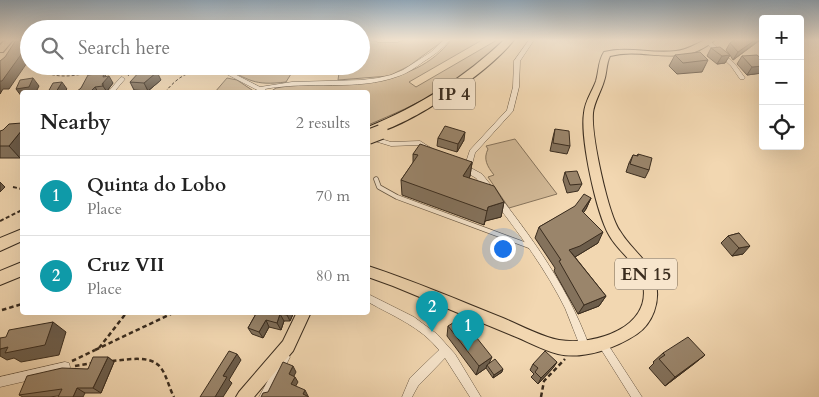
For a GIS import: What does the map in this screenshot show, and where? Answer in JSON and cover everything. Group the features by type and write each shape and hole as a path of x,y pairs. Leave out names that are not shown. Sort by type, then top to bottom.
{"highway":[{"name":"IP 4","path":"372,133 431,102 465,80 489,59"},
{"name":"IP 4","path":"372,133 428,109 463,88 498,59"},
{"path":"0,243 20,234"},
{"path":"0,278 20,270"}],"main road":[{"name":"EN 15","path":"370,273 396,281 558,347 580,348 602,343 628,332 641,323 650,304 651,290 644,269 615,233 609,221 590,134 589,110 601,79 604,59"},
{"path":"244,397 288,346 303,315"}],"street":[{"path":"231,75 258,89 282,84 367,81 389,78 412,67 424,59"},
{"path":"467,169 472,152 510,111 516,87 519,59"},
{"path":"727,59 742,78"},
{"path":"113,90 124,79"},
{"path":"372,133 391,144 420,143 445,158"},
{"path":"454,163 481,178 534,248 573,317 580,348"},
{"path":"370,299 424,329 446,350 476,397"},
{"path":"602,343 637,397"},
{"path":"264,397 283,361 288,346"},
{"path":"407,397 414,382 446,350"},
{"path":"0,382 65,368"}],"lane":[{"path":"376,179 380,187 396,197 534,248"}],"path":[{"path":"51,75 73,75"},
{"path":"124,79 128,75"},
{"path":"167,90 182,75"},
{"path":"13,187 20,189"},
{"path":"0,221 20,211"},
{"path":"2,310 20,305"},
{"path":"95,350 105,342 125,315"},
{"path":"65,368 69,363 169,315"},
{"path":"541,397 544,381 580,348"},
{"path":"110,361 154,363 162,369 167,385 174,397"},
{"path":"65,368 97,362"},
{"path":"65,368 70,370 85,369"}],"shaded area":[{"path":"370,59 419,59 389,76 338,80 339,75 370,75"},
{"path":"431,59 450,59 409,82 416,87 465,59 485,59 441,90 405,109 370,124 370,90 273,90 288,86 376,81 397,76 417,68"},
{"path":"240,75 290,75 286,82 275,83 252,81"},
{"path":"227,78 237,80 252,90 217,90"},
{"path":"515,139 557,194 509,208 488,177 494,175 486,162 488,149 486,146"}],"building":[{"path":"3,59 18,59 2,81 0,81 0,61"},
{"path":"679,59 708,60 683,63"},
{"path":"744,59 759,59 759,66 752,67"},
{"path":"88,75 109,76 102,84 103,86 95,87 92,90 78,90"},
{"path":"136,75 153,75 144,83 130,82"},
{"path":"33,78 29,87 16,89 20,80"},
{"path":"62,82 57,90 49,90 53,83"},
{"path":"20,123 20,132 9,146 0,146 0,131 9,124"},
{"path":"445,126 465,132 458,144 438,138"},
{"path":"555,129 569,131 570,146 553,143"},
{"path":"420,144 472,162 463,176 494,186 504,202 488,207 487,211 401,180 418,155 413,154"},
{"path":"638,154 652,158 649,170 630,164 633,155 638,156"},
{"path":"577,171 582,184 570,185 565,172"},
{"path":"584,194 591,198 582,211 603,232 580,246 569,250 606,296 584,305 559,261 561,260 539,227 575,206"},
{"path":"739,233 750,246 739,248 728,236"},
{"path":"255,315 280,315 277,323 266,320 259,332 248,328"},
{"path":"461,318 492,357 479,366 448,326"},
{"path":"53,322 45,345 5,353 8,347 0,349 0,338 6,337 9,330"},
{"path":"688,337 705,355 675,377 659,359 665,355 663,353"},
{"path":"229,351 237,354 223,376 227,377 215,397 200,397"},
{"path":"545,351 557,362 541,378 535,372 538,368 533,364"},
{"path":"93,357 108,357 93,388 77,388 73,397 58,397 62,389 19,395 27,376 62,368 88,369"},
{"path":"495,359 503,369 494,375 487,365"},
{"path":"283,362 293,366 289,374 295,377 291,384 305,390 303,394 309,397 261,397 263,393 268,392"}],"place":[{"name":"Cruz VII","path":"432,332"},
{"name":"Quinta do Lobo","path":"468,351"}]}
